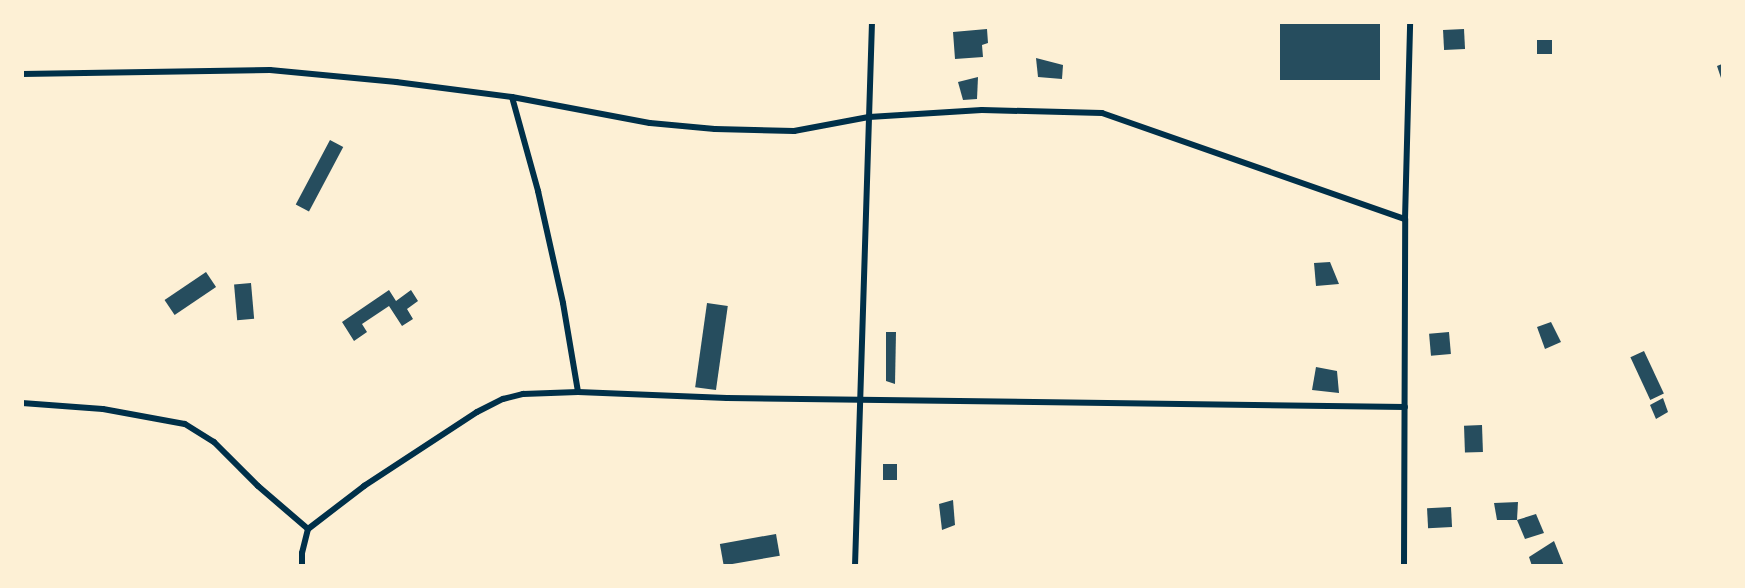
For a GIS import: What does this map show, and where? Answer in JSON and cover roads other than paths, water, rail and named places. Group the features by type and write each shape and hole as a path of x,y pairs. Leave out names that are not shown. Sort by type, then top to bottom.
{"street":[{"path":"855,566 872,22"},
{"path":"1404,566 1405,219 1410,22"},
{"path":"22,74 270,69 512,97 650,123 715,129 794,132 869,117 982,110 1102,113 1405,219"},
{"path":"512,97 538,191 578,392"},
{"path":"302,566 302,553 308,529 364,486 477,412 503,399 523,394 578,392 727,398 1405,408"},
{"path":"22,403 103,409 186,424 214,442 258,486 308,529"}]}
